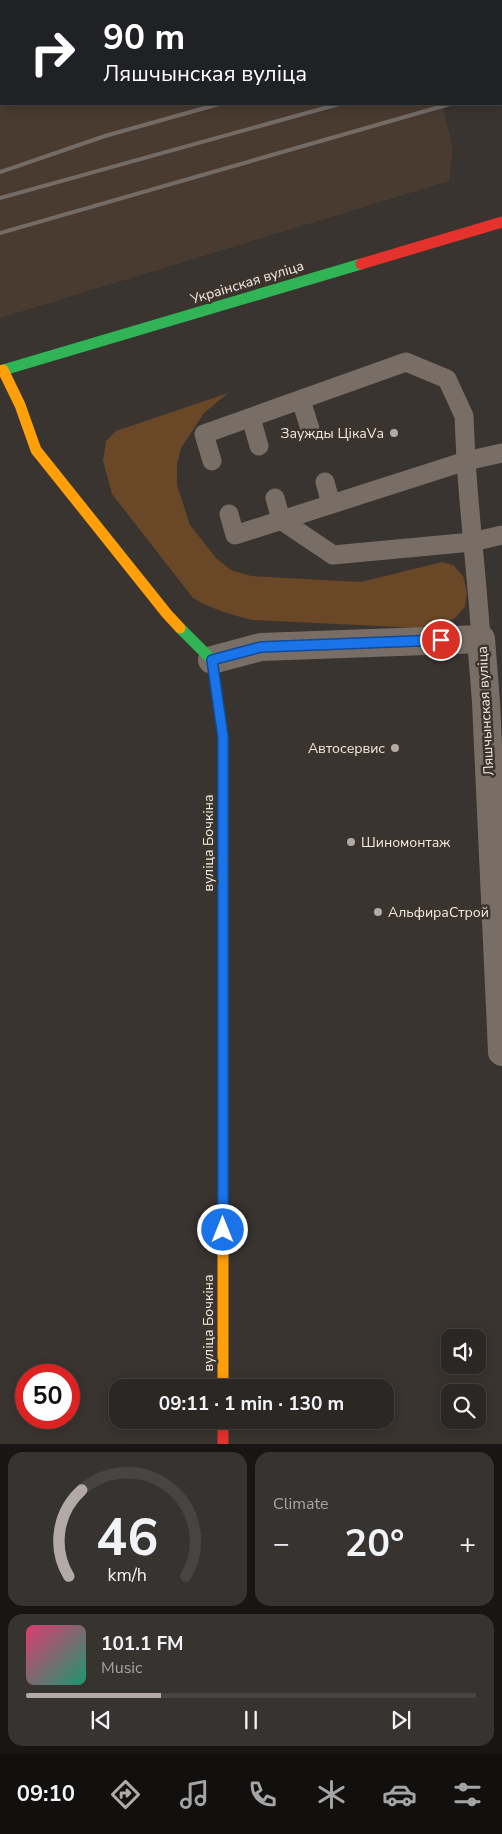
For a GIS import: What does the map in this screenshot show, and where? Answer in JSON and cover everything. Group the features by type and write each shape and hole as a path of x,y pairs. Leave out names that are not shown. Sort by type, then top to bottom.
{"main road":[{"name":"Украінская вуліца","path":"2,371 502,222"},
{"path":"2,371 20,405 36,450 167,614 212,660"},
{"name":"вуліца Бочкіна","path":"212,660 223,737 223,1379"},
{"path":"223,1429 223,1444"}],"street":[{"name":"Ляшчынская вуліца","path":"212,660 261,647 481,639 486,702 502,1052"}],"lane":[{"path":"212,461 204,434 406,362 447,378 464,416 472,542 476,566 481,639"},
{"path":"301,400 310,429"},
{"path":"251,418 259,446"},
{"path":"228,514 235,535 466,461 502,453"},
{"path":"324,482 331,504"},
{"path":"275,498 281,520 334,555 472,542 502,535"}],"shaded area":[{"path":"0,105 442,105 453,149 449,181 0,318"},
{"path":"228,393 204,413 181,448 177,464 177,485 190,525 216,558 231,570 251,576 361,582 442,562 453,565 463,576 467,592 465,607 455,618 441,626 419,628 253,620 222,611 193,598 112,494 103,461 106,441 116,431"}],"railway":[{"path":"0,172 105,136 215,105"},
{"path":"0,198 335,105"},
{"path":"0,233 447,105"}],"traffic: fast":[{"path":"0,371 361,264"},
{"path":"180,628 212,660 223,737 223,1052"}],"traffic: slow":[{"path":"3,370 20,405 36,450 180,628"},
{"path":"223,1052 223,1379"}],"traffic: jam":[{"path":"361,264 502,222"},
{"path":"223,1429 223,1444"}],"place":[{"name":"Заужды ЦікаVа","path":"394,433"},
{"name":"Автосервис","path":"395,748"},
{"name":"Шиномонтаж","path":"351,842"},
{"name":"АльфираСтрой","path":"378,912"}],"route":[{"path":"223,1230 223,737 212,660 261,647 441,640"}]}
